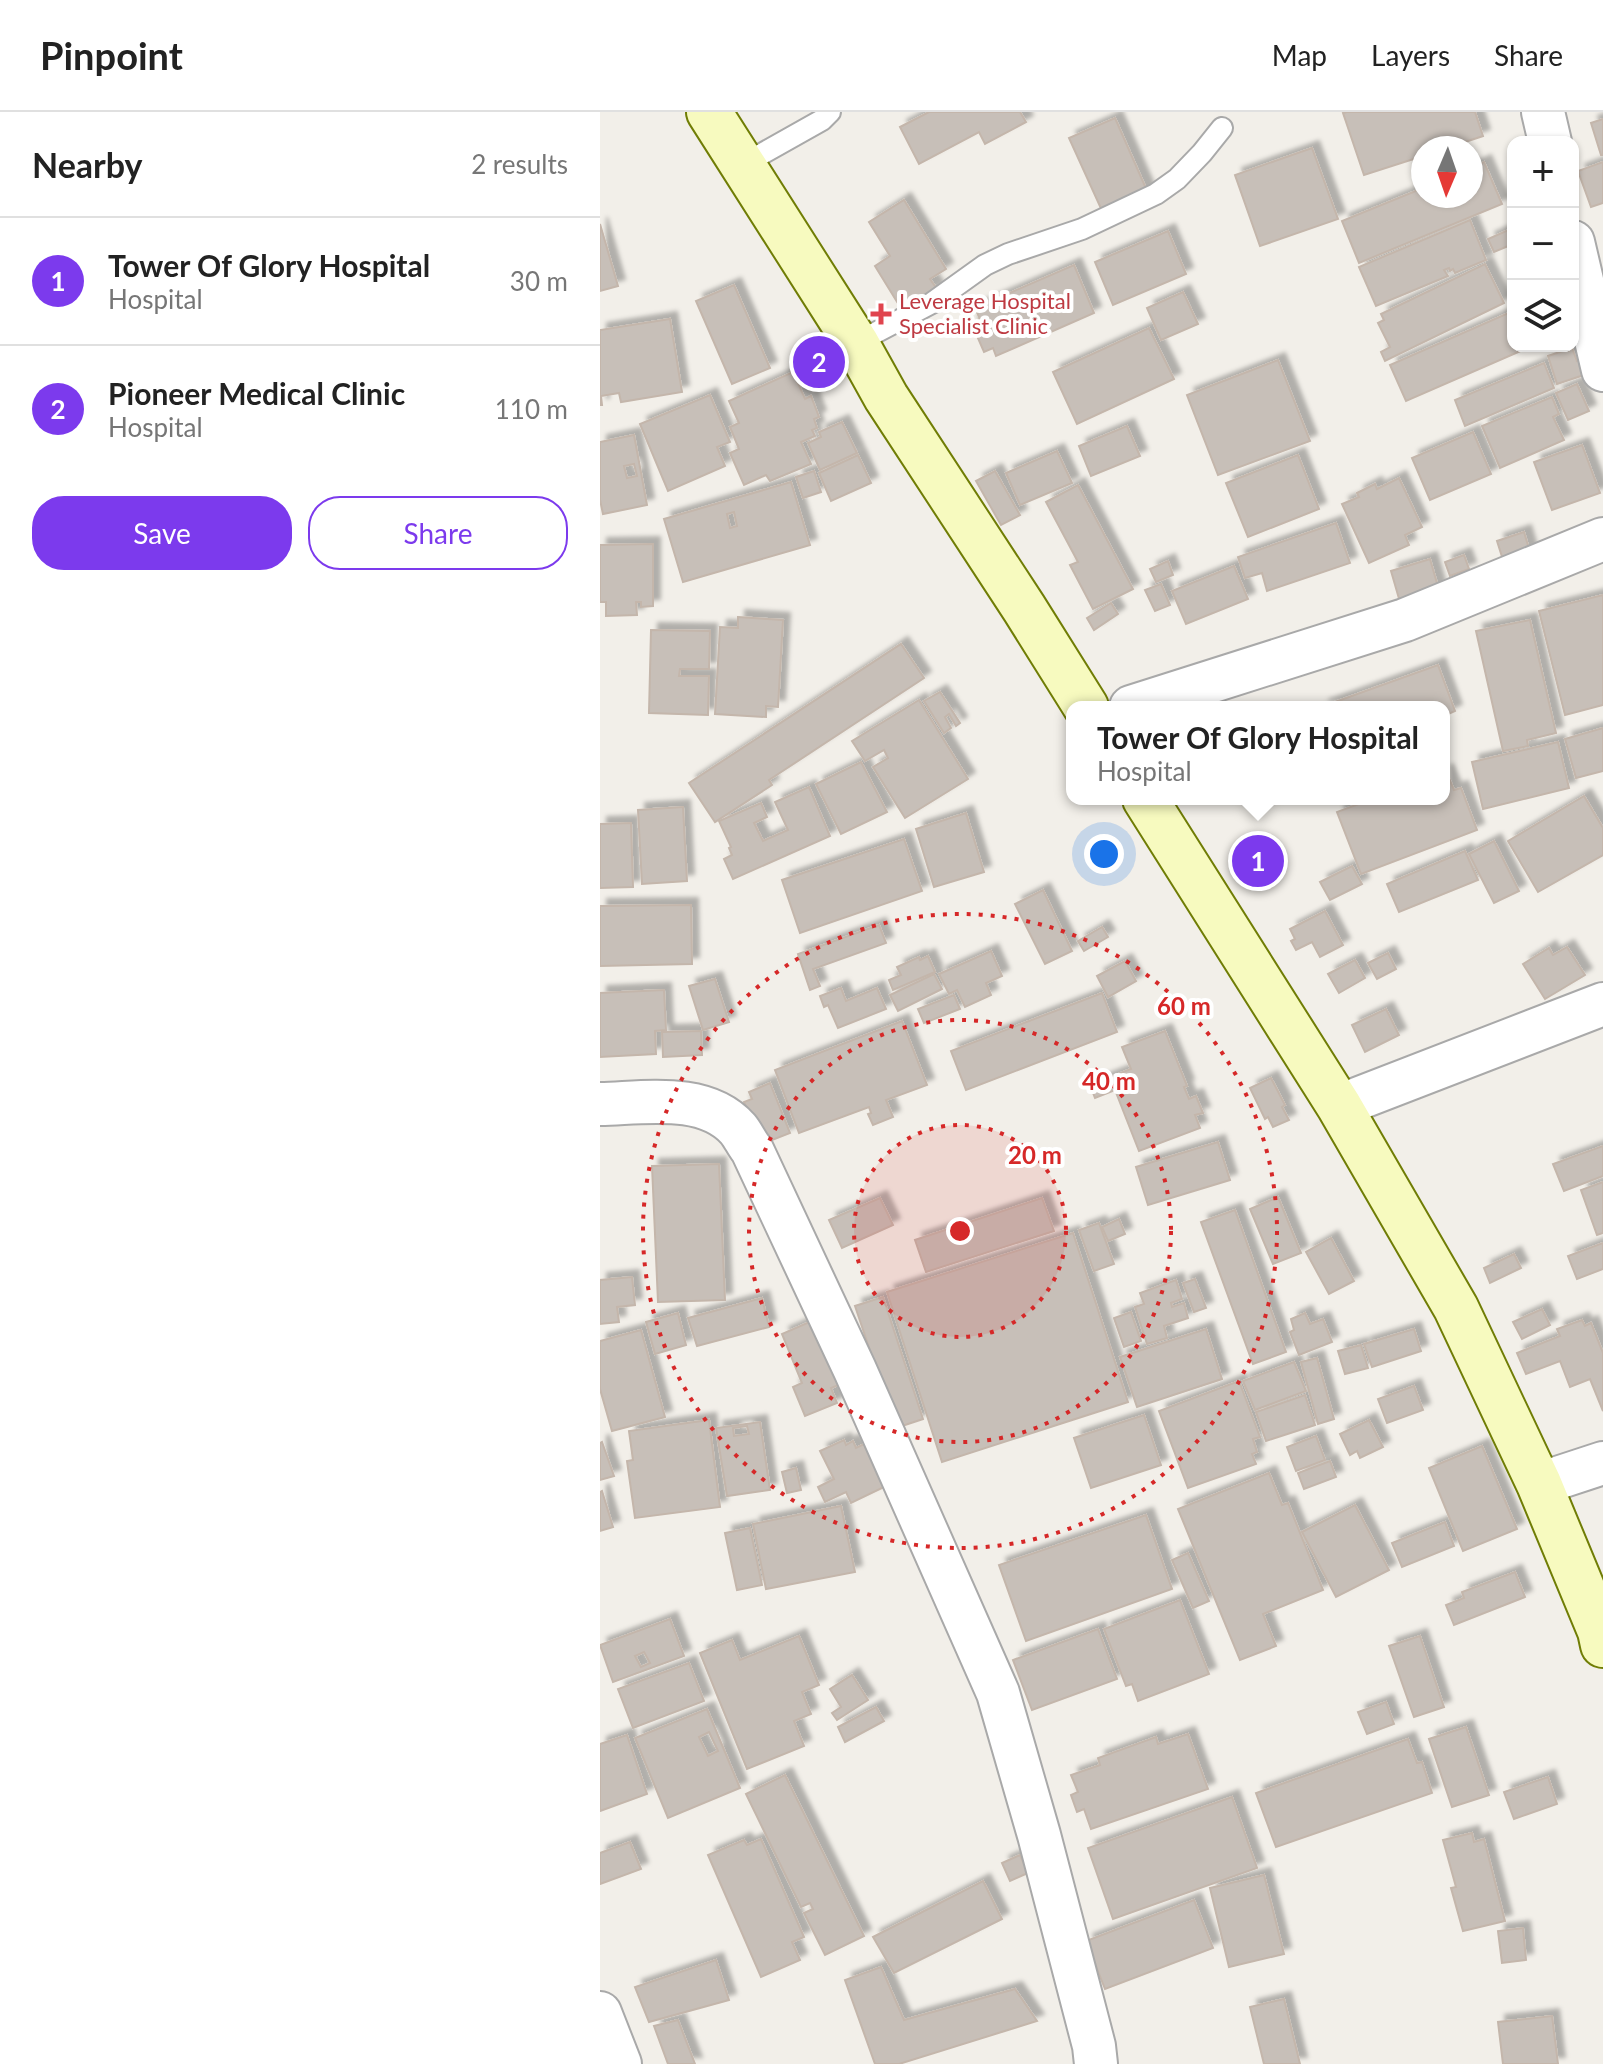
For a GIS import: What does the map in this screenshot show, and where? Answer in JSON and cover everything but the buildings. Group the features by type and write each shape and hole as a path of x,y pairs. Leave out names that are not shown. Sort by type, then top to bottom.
{"street":[{"path":"709,112 856,343 886,397 1082,701"},
{"path":"1543,112 1549,136"},
{"path":"1579,268 1603,370"},
{"path":"1150,701 1405,620 1603,539"},
{"path":"1149,805 1339,1106 1456,1308 1539,1484 1603,1645"},
{"path":"1339,1106 1603,1004"},
{"path":"600,1104 671,1102 709,1108 738,1128 752,1150 855,1370 998,1693 1043,1851 1094,2046 1096,2064"},
{"path":"1539,1484 1603,1463"},
{"path":"600,2013 620,2064"}],"lane":[{"path":"742,165 822,120 830,112"},
{"path":"856,343 932,303 985,265 1082,229 1156,194 1177,179 1222,128"}],"place":[{"name":"Leverage Hospital Specialist Clinic","path":"881,314"},
{"name":"Pioneer Medical Clinic","path":"819,362"},
{"name":"Tower Of Glory Hospital","path":"1258,861"}]}
